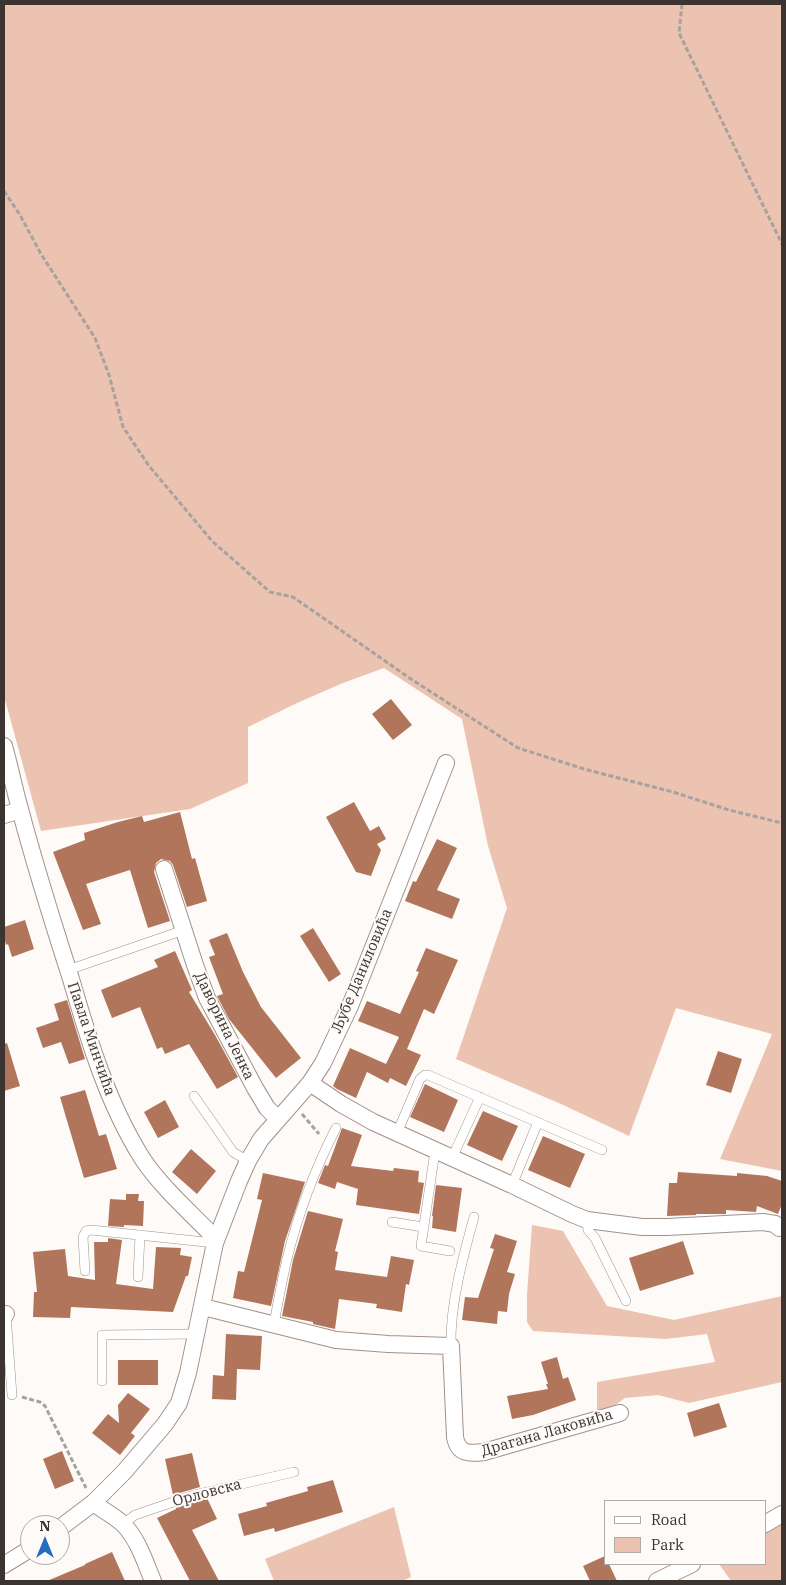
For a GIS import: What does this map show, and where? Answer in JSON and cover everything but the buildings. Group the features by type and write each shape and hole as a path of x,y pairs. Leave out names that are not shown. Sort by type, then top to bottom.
{"street":[{"name":"Павла Минчића","path":"4,746 20,810 100,1071 127,1132 143,1160 216,1241"},
{"name":"Љубе Даниловића","path":"70,1520 93,1503 146,1447 172,1415 179,1403 188,1373 216,1241 238,1181 261,1139 310,1083 323,1063 350,1006 446,763"},
{"path":"4,815 20,810"},
{"name":"Даворина Јенка","path":"164,869 207,998 255,1088 267,1108 278,1119"},
{"path":"310,1083 341,1104 373,1122 512,1184 587,1220 642,1227 763,1222 775,1224 779,1228"},
{"path":"202,1307 348,1341 451,1346"},
{"name":"Драгана Лаковића","path":"451,1346 455,1437 456,1444 464,1452 484,1452 620,1413"},
{"path":"93,1503 123,1524 136,1543 153,1581"},
{"path":"766,1523 782,1514"},
{"path":"4,1565 20,1555"},
{"path":"657,1581 690,1565"}],"lane":[{"path":"68,970 184,930"},
{"path":"397,1132 420,1079 425,1075 432,1076 480,1096 602,1150"},
{"path":"194,1096 233,1152 248,1161"},
{"path":"452,1158 480,1096"},
{"path":"512,1184 538,1122"},
{"path":"274,1324 288,1258 304,1204 336,1128"},
{"path":"435,1151 420,1246 450,1251"},
{"name":"Драгана Лаковића","path":"451,1346 453,1315 460,1274 474,1217"},
{"path":"587,1220 588,1230 595,1238 626,1301"},
{"path":"392,1222 423,1227"},
{"path":"85,1270 83,1237 86,1231 216,1241"},
{"path":"138,1277 140,1235"},
{"path":"5,1314 12,1395"},
{"path":"102,1381 102,1335 196,1334"},
{"name":"Орловска","path":"123,1524 135,1515 194,1495 294,1472"}],"path":[{"path":"682,4 679,33 782,244"},
{"path":"4,191 20,215 41,254 95,338 109,375 123,427 149,466 212,541 270,592 293,597 411,679 518,748 584,769 673,792 729,810 782,822"},
{"path":"290,1104 306,1117 328,1144"},
{"path":"12,1395 40,1402 45,1406 93,1503"}],"green space":[{"path":"4,4 782,4 782,1171 720,1159 772,1034 676,1008 629,1136 561,1104 456,1059 507,908 488,846 462,719 384,668 343,683 248,727 248,783 190,809 41,831 4,696"},
{"path":"532,1225 563,1231 607,1306 674,1320 782,1296 782,1382 689,1403 658,1395 625,1398 597,1418 597,1382 715,1362 707,1334 666,1339 533,1331 527,1322"},
{"path":"394,1507 411,1577 402,1581 274,1581 265,1559"},
{"path":"782,1514 782,1581 731,1581 720,1565 766,1565 766,1523"}]}
